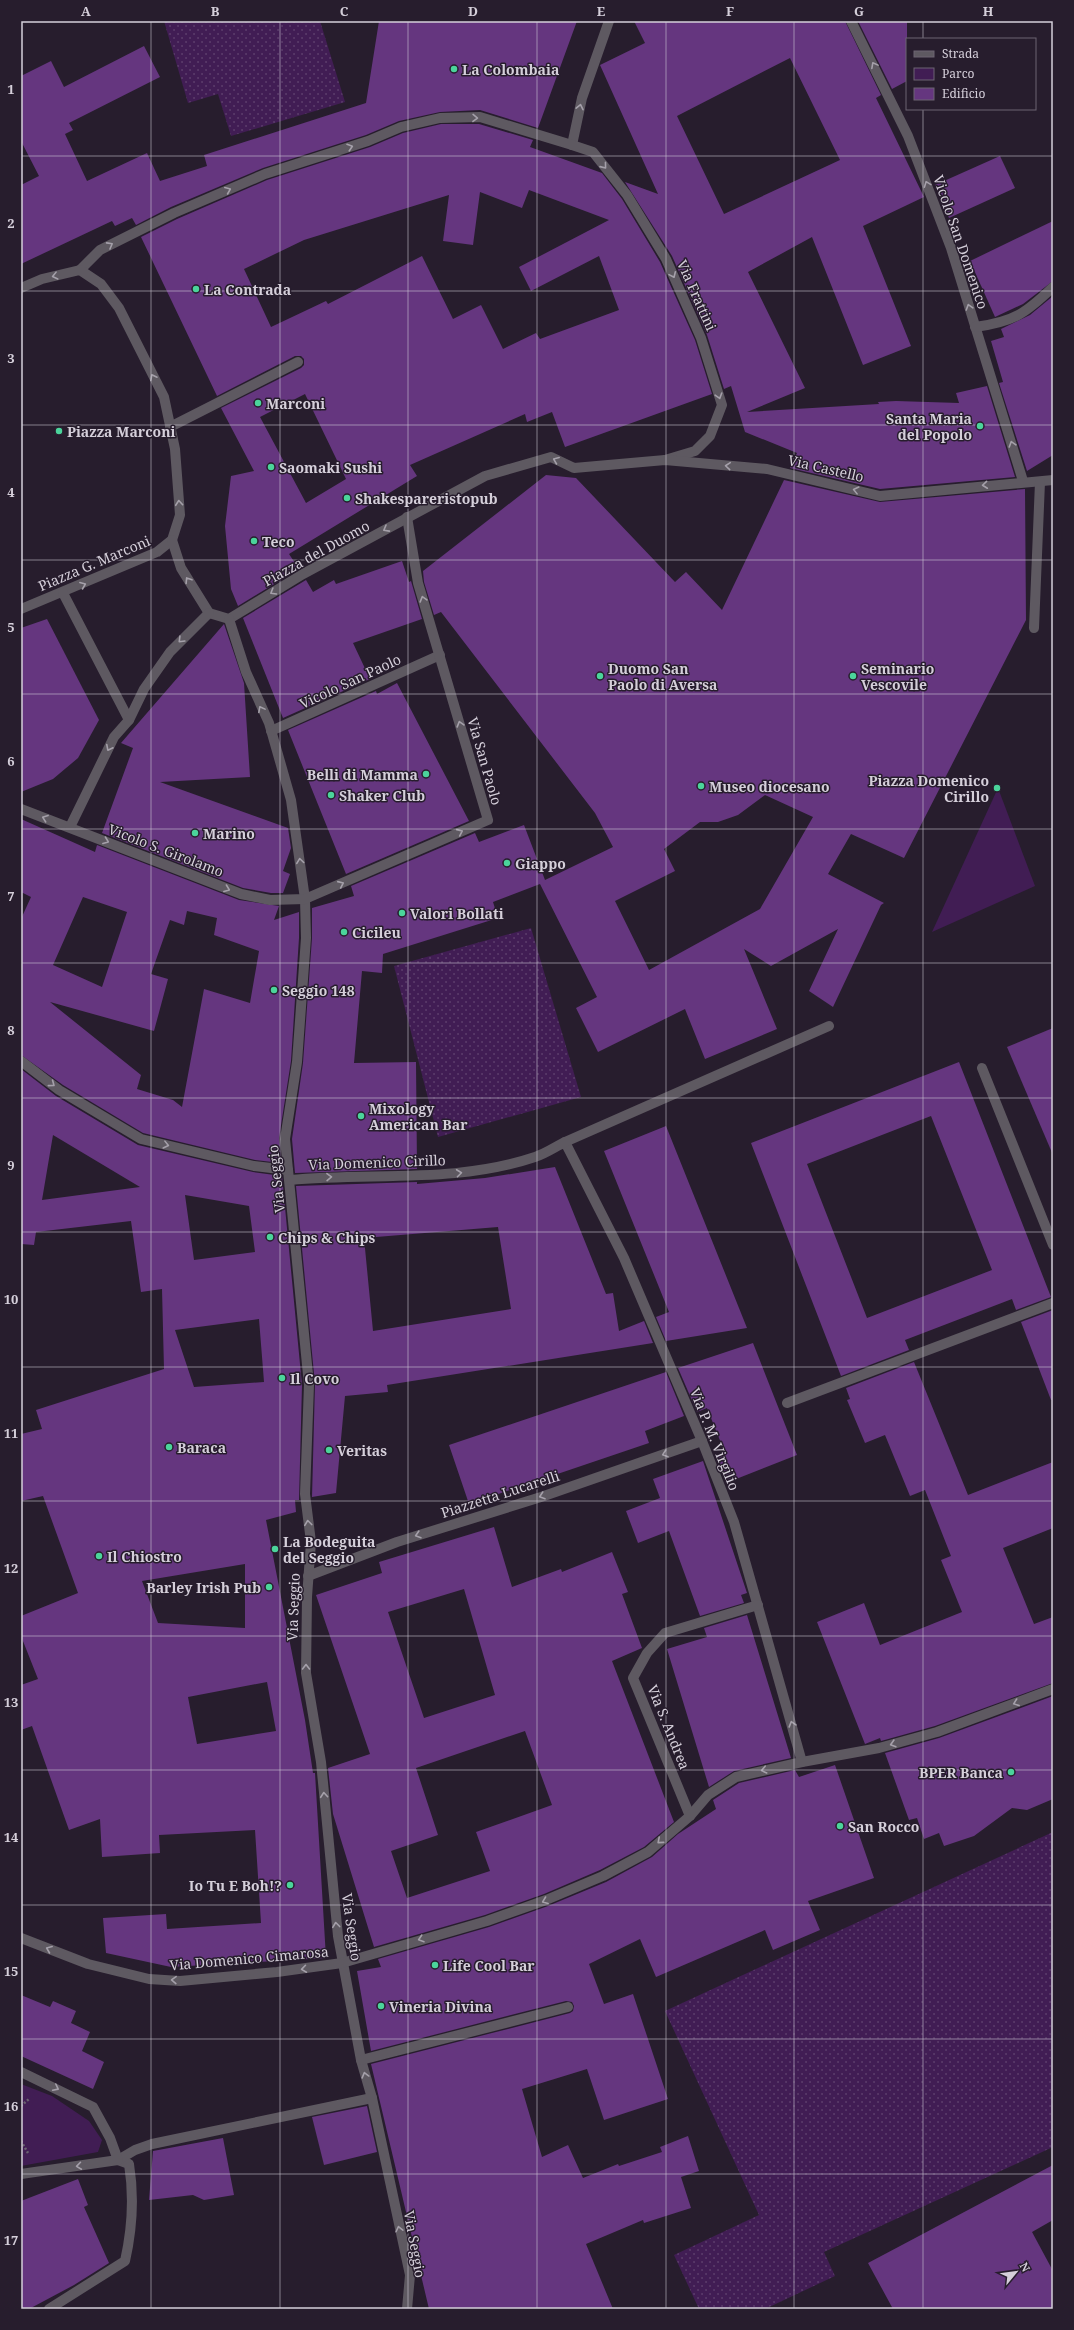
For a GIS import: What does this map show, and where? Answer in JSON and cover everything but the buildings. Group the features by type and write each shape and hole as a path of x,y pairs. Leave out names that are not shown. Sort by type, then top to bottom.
{"street":[{"path":"572,145 582,98 609,21"},
{"name":"Vicolo San Domenico","path":"850,21 908,136 951,248 1024,481"},
{"name":"Via Frattini","path":"80,270 100,250 174,213 265,174 368,141 401,127 440,118 480,117 572,145 593,152 627,195 666,259 702,338 722,405 710,436 695,451 665,460"},
{"path":"21,288 42,279 80,270"},
{"name":"Piazza G. Marconi","path":"21,609 63,593 157,552 172,540 180,516 174,449 164,397 119,308 101,284 80,270"},
{"path":"975,327 997,324 1028,311 1053,288"},
{"path":"170,427 298,362"},
{"name":"Piazza del Duomo","path":"229,619 303,574 485,476 551,457 574,468 593,467"},
{"name":"Via Castello","path":"593,467 665,460 767,469 880,496 1024,481 1040,482 1053,480"},
{"path":"1034,628 1040,482"},
{"name":"Via San Paolo","path":"305,900 488,820 418,583 408,517"},
{"path":"172,540 181,568 209,613 229,619"},
{"path":"63,593 129,720"},
{"path":"70,827 114,737 129,720 144,690 170,652 209,613"},
{"name":"Via Seggio","path":"229,619 246,672 271,731 291,800 305,900 306,938 297,1062 285,1139 309,1385 305,1494 311,1542 308,1576 306,1673 321,1762 330,1876 342,1963 361,2060 372,2098 410,2275 407,2309"},
{"name":"Vicolo San Paolo","path":"271,731 440,655"},
{"name":"Vicolo S. Girolamo","path":"21,809 241,894 270,900 305,900"},
{"name":"Via Domenico Cirillo","path":"21,1061 59,1090 141,1139 289,1175 427,1176 498,1168 536,1156 600,1126 829,1026"},
{"path":"982,1068 1053,1245"},
{"name":"Via P. M. Virgilio","path":"565,1142 624,1258 702,1441 734,1522 802,1762"},
{"path":"787,1403 1053,1303"},
{"name":"Piazzetta Lucarelli","path":"308,1576 396,1542 541,1497 702,1441"},
{"name":"Via S. Andrea","path":"690,1816 633,1678 647,1653 665,1633 758,1605"},
{"name":"Via Domenico Cimarosa","path":"21,1938 88,1964 149,1979 187,1980 278,1972 342,1963 486,1921 546,1900 603,1876 648,1852 690,1816 708,1795 736,1777 802,1762 879,1748 937,1732 1053,1689"},
{"path":"361,2060 568,2007"},
{"path":"21,2072 93,2107 110,2138 118,2160"},
{"path":"21,2174 118,2160 135,2150 152,2144 372,2098"},
{"path":"49,2309 125,2261 130,2239 131,2176 129,2164 118,2160"}],"green space":[{"path":"164,21 320,21 345,102 231,136 218,94 188,103"},
{"path":"998,788 1035,886 932,932"},
{"path":"531,928 581,1097 438,1137 394,966"},
{"path":"1053,1832 1053,2147 824,2252 835,2276 765,2309 699,2309 674,2255 759,2215 665,2011"},
{"path":"21,2084 52,2096 89,2121 102,2140 98,2152 21,2166"}],"place":[{"name":"La Colombaia","path":"454,69"},
{"name":"La Contrada","path":"196,289"},
{"name":"Marconi","path":"258,403"},
{"name":"Santa Maria del Popolo","path":"980,426"},
{"name":"Piazza Marconi","path":"59,431"},
{"name":"Saomaki Sushi","path":"271,467"},
{"name":"Shakespareristopub","path":"347,498"},
{"name":"Teco","path":"254,541"},
{"name":"Duomo San Paolo di Aversa","path":"600,676"},
{"name":"Seminario Vescovile","path":"853,676"},
{"name":"Belli di Mamma","path":"426,774"},
{"name":"Museo diocesano","path":"701,786"},
{"name":"Piazza Domenico Cirillo","path":"997,788"},
{"name":"Shaker Club","path":"331,795"},
{"name":"Marino","path":"195,833"},
{"name":"Giappo","path":"507,863"},
{"name":"Valori Bollati","path":"402,913"},
{"name":"Cicileu","path":"344,932"},
{"name":"Seggio 148","path":"274,990"},
{"name":"Mixology American Bar","path":"361,1116"},
{"name":"Chips & Chips","path":"270,1237"},
{"name":"Il Covo","path":"282,1378"},
{"name":"Baraca","path":"169,1447"},
{"name":"Veritas","path":"329,1450"},
{"name":"La Bodeguita del Seggio","path":"275,1549"},
{"name":"Il Chiostro","path":"99,1556"},
{"name":"Barley Irish Pub","path":"269,1587"},
{"name":"BPER Banca","path":"1011,1772"},
{"name":"San Rocco","path":"840,1826"},
{"name":"Io Tu E Boh!?","path":"290,1885"},
{"name":"Life Cool Bar","path":"435,1965"},
{"name":"Vineria Divina","path":"381,2006"}]}
